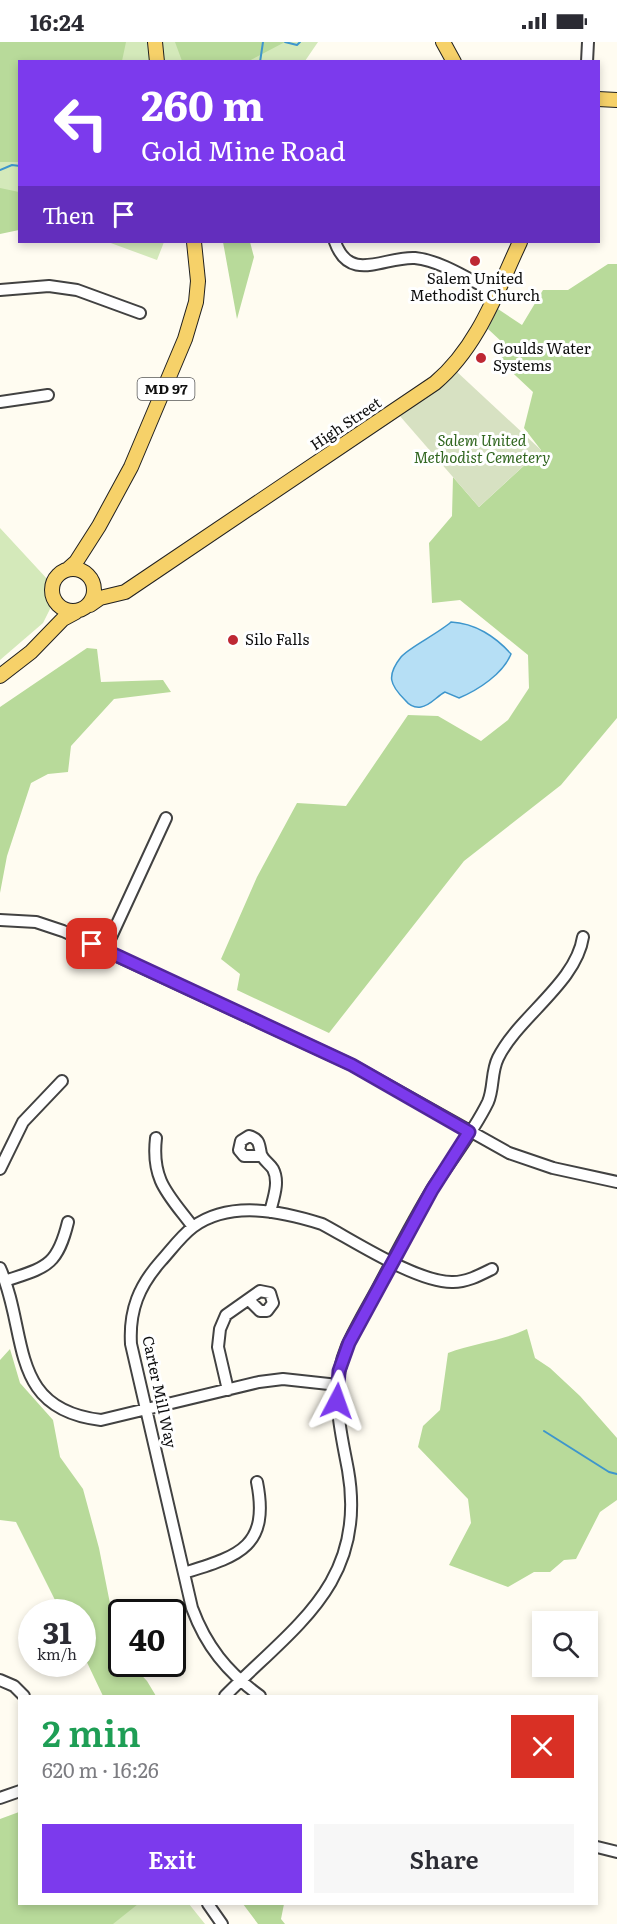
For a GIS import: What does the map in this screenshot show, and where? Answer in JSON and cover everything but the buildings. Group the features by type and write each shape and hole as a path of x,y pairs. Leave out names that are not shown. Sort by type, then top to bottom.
{"main road":[{"path":"154,42 156,60"},
{"path":"443,42 453,60"},
{"path":"600,99 617,100"},
{"name":"MD 97","path":"38,645 58,605 52,594 54,582 76,562 99,526 130,467 185,339 196,302 198,281 194,243"},
{"name":"High Street","path":"90,605 100,598 124,592 135,585 435,383 464,353 520,243"},
{"name":"MD 97","path":"0,676 38,645 63,619 90,605 94,595 87,557 99,526"},
{"path":"67,570 90,578 106,587 135,585"},
{"path":"58,605 76,612"}],"street":[{"path":"587,60 588,42"},
{"path":"336,243 348,262 359,266 415,258 442,266 496,293"},
{"path":"0,290 48,286 77,290 140,313"},
{"path":"0,402 48,395"},
{"path":"105,950 166,818"},
{"path":"0,920 45,924 105,950 352,1065 469,1132 531,1162 617,1182"},
{"path":"226,1695 298,1628 317,1606 331,1582 343,1554 349,1527 351,1496 336,1416 338,1385 349,1343 432,1190 488,1102 498,1057 578,958 583,937"},
{"path":"0,1169 23,1122 62,1081"},
{"path":"156,1138 154,1155 159,1180 193,1227"},
{"path":"261,1156 273,1170 276,1184 270,1212"},
{"name":"Carter Mill Way","path":"258,1695 239,1682 207,1643 192,1608 131,1344 130,1326 133,1308 147,1277 193,1227 210,1217 230,1212 270,1212 322,1224 428,1280 453,1282 471,1279 492,1269"},
{"path":"5,1281 42,1268 51,1262 60,1251 68,1222"},
{"path":"0,1268 22,1357 31,1377 57,1408 81,1418 101,1420 283,1379 338,1385"},
{"path":"228,1390 218,1347 220,1329 226,1315 236,1306 249,1300"},
{"path":"184,1573 229,1558 252,1539 261,1516 257,1482"},
{"path":"0,1680 14,1686 23,1695"},
{"path":"0,1798 18,1792"},
{"path":"598,1847 617,1852"},
{"path":"209,1905 222,1924"}],"green space":[{"path":"0,42 318,42 306,60 18,60 18,227 0,228"},
{"path":"0,42 126,42 122,60 18,60 18,162 0,162"},
{"path":"175,42 285,42 251,60 182,60"},
{"path":"0,188 18,192 18,230 0,234"},
{"path":"111,243 164,243 157,260"},
{"path":"223,243 250,243 254,257 237,319"},
{"path":"608,264 617,264 617,718 561,785 464,861 329,1033 237,990 240,974 221,959 257,877 297,803 346,806 408,715 438,716 481,741 508,720 529,688 528,655 460,600 432,603 429,543 452,516 453,477 479,507 541,450 524,428 533,392 501,362 503,343 488,329 498,309 522,325 543,290 568,290"},
{"name":"Salem United Methodist Cemetery","path":"456,371 541,450 479,507 399,415"},
{"path":"0,528 49,581 50,609 43,623 0,660"},
{"path":"87,648 97,649 101,682 163,680 171,692 114,699 71,746 68,772 48,774 31,783 7,856 0,893 0,707"},
{"path":"527,1329 535,1358 550,1368 580,1396 617,1438 617,1500 600,1512 576,1559 564,1560 550,1572 534,1572 508,1587 449,1565 471,1523 468,1499 418,1447 423,1426 440,1410 448,1353"},
{"path":"10,1349 20,1383 53,1420 60,1457 83,1489 99,1548 109,1599 108,1677 143,1677 155,1695 103,1695 94,1677 96,1677 96,1599 54,1599 16,1522 0,1520 0,1360"},
{"path":"18,1812 18,1905 137,1905 113,1924 0,1924 0,1819"},
{"path":"118,1905 190,1905 205,1924 100,1924"},
{"path":"244,1905 284,1905 281,1919 285,1924 258,1924"}],"water":[{"path":"451,622 477,628 499,642 511,654 496,675 466,695 459,698 445,692 424,706 412,706 393,685 393,670 405,653"}],"waterway":[{"path":"260,60 263,42"},
{"path":"285,42 297,45 300,42"},
{"path":"0,170 12,165 18,166"},
{"path":"544,1431 609,1472 617,1474"}],"place":[{"name":"Salem United Methodist Church","path":"475,261"},
{"name":"Goulds Water Systems","path":"481,358"},
{"name":"Silo Falls","path":"233,640"}],"route":[{"path":"92,944 352,1065 469,1132 432,1190 349,1343 339,1371 337,1401"}]}
